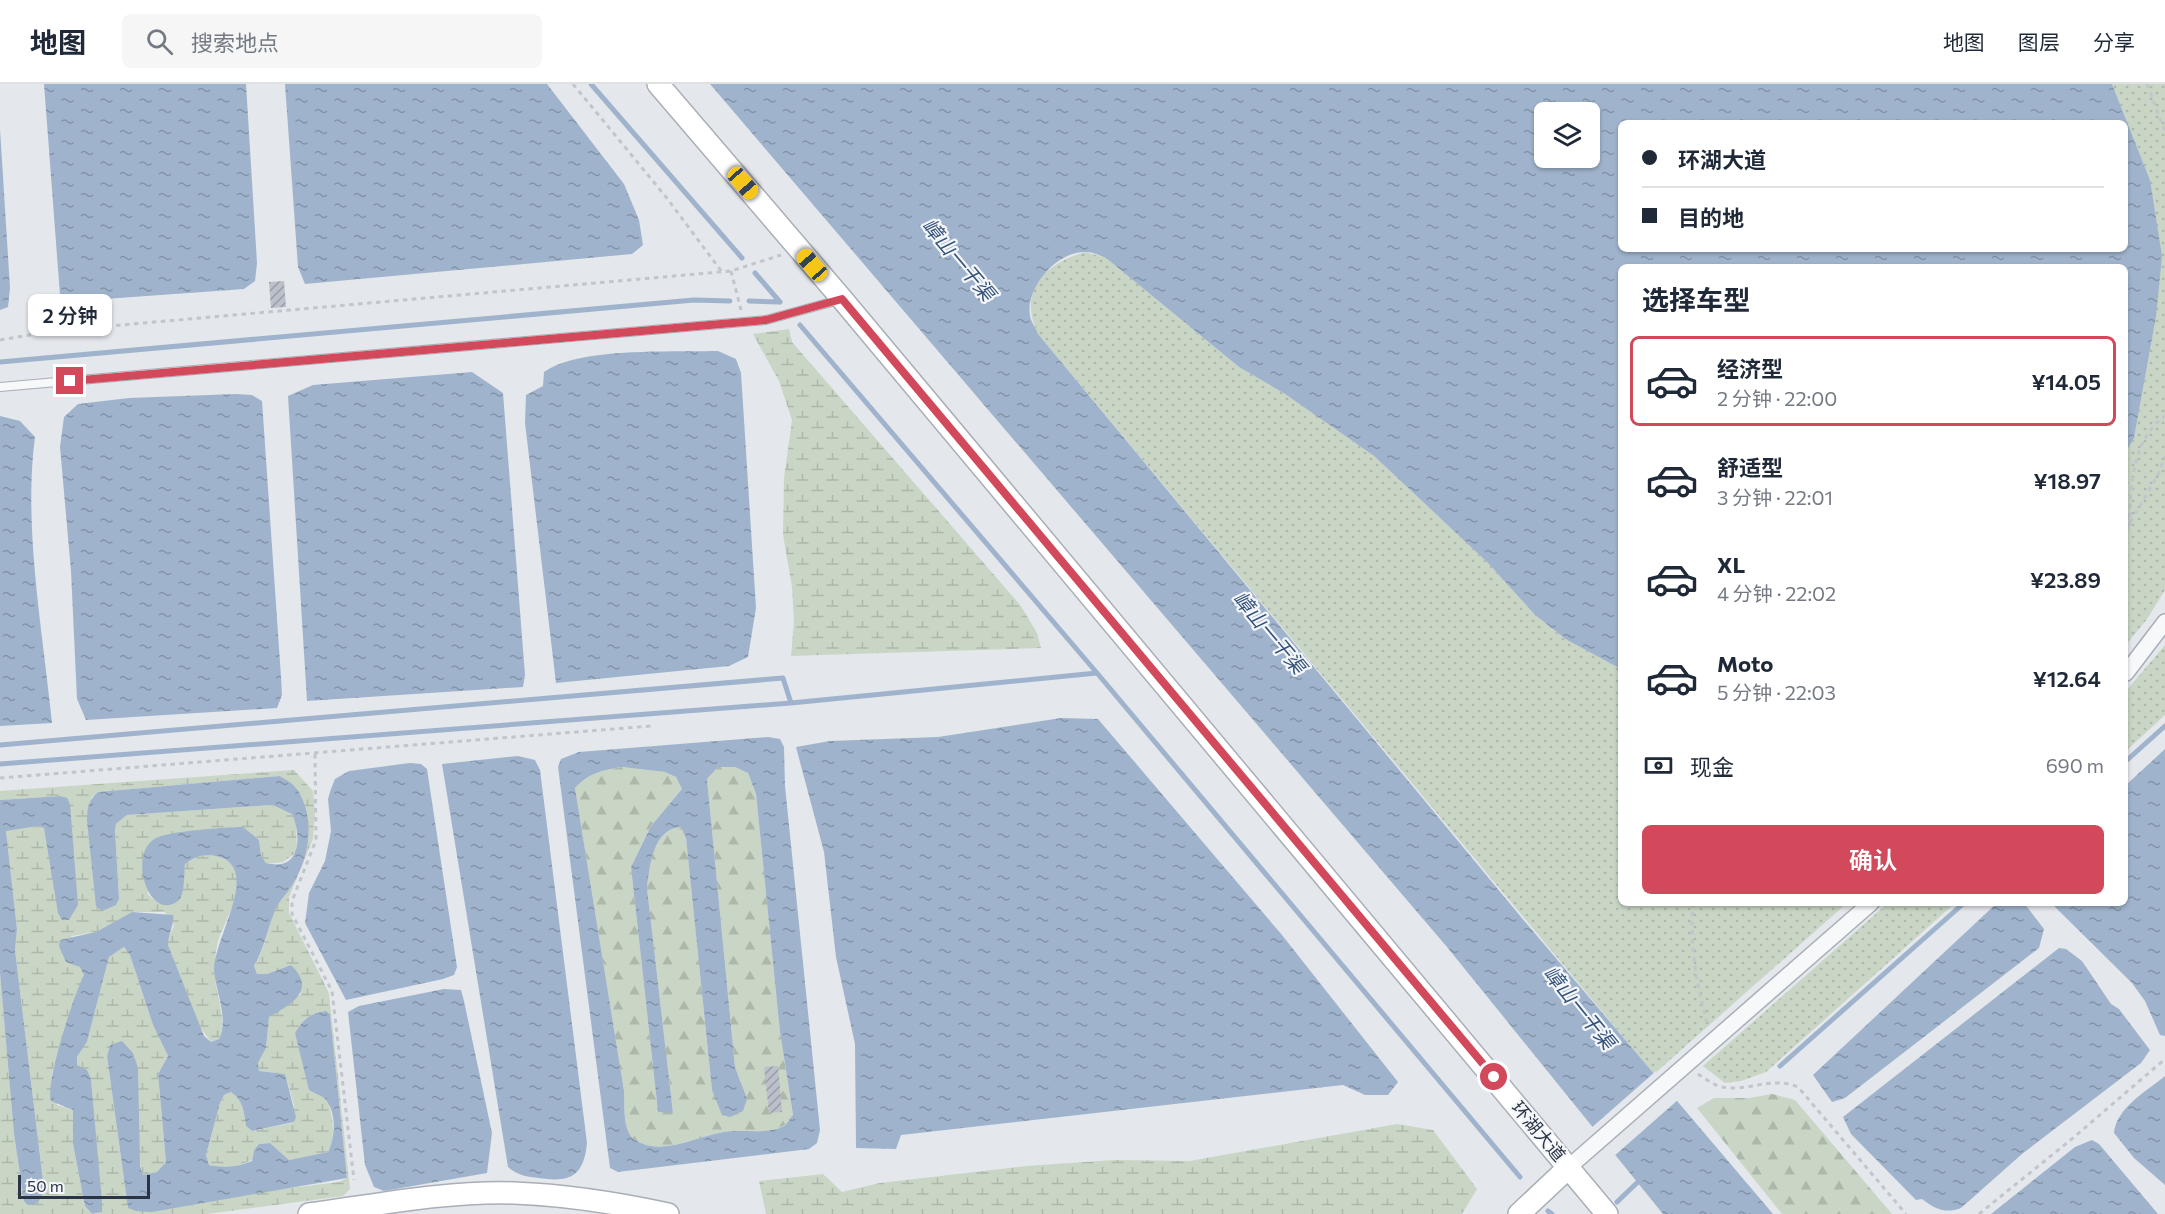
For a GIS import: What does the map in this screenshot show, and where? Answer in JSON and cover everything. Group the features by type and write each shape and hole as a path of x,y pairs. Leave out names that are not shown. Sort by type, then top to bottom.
{"main road":[{"name":"环湖大道","path":"658,84 842,299 1606,1214"},
{"path":"1519,1214 1569,1167"},
{"path":"309,1214 444,1197 513,1193 621,1203 668,1214"}],"street":[{"path":"2128,670 2165,622"},
{"path":"1569,1167 1868,906"}],"lane":[{"path":"0,387 766,320 842,299"}],"path":[{"path":"573,84 666,197 722,272"},
{"path":"2146,84 2165,132"},
{"path":"0,340 53,331 731,271 799,249"},
{"path":"731,271 745,322"},
{"path":"2128,520 2137,453 2147,434 2165,416"},
{"path":"2128,526 2159,473 2165,456"},
{"path":"0,778 651,726"},
{"path":"315,754 316,840 294,894 292,914 332,991 354,1180"},
{"path":"1692,906 1690,930 1695,978 1712,1043"},
{"path":"1978,1214 2073,1138 2165,1059"},
{"path":"1681,1071 1716,1085 1731,1088 1784,1081 1798,1087 1906,1214"}],"green space":[{"path":"2112,84 2165,84 2165,590 2147,619 2128,643 2128,448 2134,438 2156,317 2150,180"},
{"path":"1086,252 1106,258 1239,367 1285,394 1374,456 1488,563 1535,615 1567,640 1618,667 1618,906 1844,906 1654,1074 1038,334 1032,318 1033,292 1047,271 1071,257"},
{"path":"789,329 792,342 1021,606 1037,633 1041,648 791,656 794,621 792,587 783,535 784,478 792,420 779,381 753,334"},
{"path":"2165,645 2165,715 2128,749 2128,689"},
{"path":"622,767 665,772 676,777 682,789 651,826 631,867 657,1103 673,1113 647,888 652,859 659,841 665,834 672,829 682,827 686,838 712,1090 741,1082 735,1067 707,779 718,767 735,767 748,773 756,794 780,1032 793,1116 777,1129 724,1132 667,1146 644,1144 630,1135 625,1116 624,1091 575,788 597,773"},
{"path":"294,770 313,791 315,812 313,839 289,897 289,913 329,993 350,1189 343,1196 207,1214 95,1214 102,1212 91,1079 77,1065 77,1057 87,1042 109,957 124,947 130,955 153,1025 168,1056 158,1074 166,1162 157,1172 143,1176 110,1045 107,1056 128,1208 339,1182 347,1178 330,1014 326,1011 308,1018 295,1033 317,1075 330,1107 333,1122 328,1152 289,1160 270,1143 259,1144 254,1150 252,1160 226,1167 209,1165 206,1155 220,1103 224,1095 231,1092 244,1111 246,1126 252,1131 293,1123 294,1105 285,1074 259,1071 258,1063 266,1048 269,1017 301,994 291,965 267,974 257,974 254,966 275,910 297,875 308,842 308,821 301,795 278,776 98,792 91,798 119,898 115,831 116,824 127,815 271,805 292,814 296,824 297,852 283,862 266,864 261,856 259,840 233,827 147,893 158,902 181,897 185,864 202,856 220,857 230,863 236,872 236,894 219,938 215,956 222,1030 219,1039 211,1042 200,1027 168,945 168,937 174,926 165,912 132,912 96,932 71,936 84,975 52,1073 57,1105 73,1110 73,1144 85,1206 92,1214 0,1214 0,973 14,1134 24,1201 44,1189 15,950 17,929 6,830 38,826 44,828 47,835 60,796 0,800 0,791"},
{"path":"1885,906 1952,906 1766,1072 1741,1081 1725,1083 1703,1066"},
{"path":"1772,1094 1795,1100 1892,1214 1782,1214 1697,1108 1714,1098 1749,1098"},
{"path":"1397,1124 1433,1130 1477,1189 1462,1214 766,1214 759,1181 823,1174 842,1192 880,1183 1026,1166 1115,1160 1190,1161"}],"water":[{"path":"44,84 246,84 257,263 255,281 244,289 91,300 69,306 60,295"},
{"path":"285,84 547,84 624,184 639,220 643,245 632,254 305,284 298,267"},
{"name":"嶂山一干渠","path":"710,84 2112,84 2126,120 1618,120 1618,252 2128,252 2128,124 2150,180 2162,256 2156,317 2134,438 2128,448 2128,264 1618,264 1618,667 1567,640 1535,615 1488,563 1374,456 1285,394 1239,367 1106,258 1089,252 1065,257 1045,273 1033,294 1030,305 1031,318 1038,334 1521,917 1773,1214 1663,1214 1447,947"},
{"path":"0,129 10,288 8,307 0,310"},
{"path":"718,351 736,359 741,373 756,608 748,657 729,666 556,683 525,423 526,395 543,386 544,372 559,364 579,358 627,352"},
{"path":"472,372 503,393 525,675 523,687 307,701 288,396 313,385"},
{"path":"252,395 262,401 282,695 277,708 86,720 77,699 71,571 60,447 64,417 78,404 129,398"},
{"path":"0,416 20,421 35,437 31,507 33,543 52,723 0,726"},
{"path":"1061,718 1098,719 1282,935 1398,1082 1388,1095 1365,1095 1343,1085 901,1135 896,1149 856,1148 855,1044 836,957 824,852 796,747 830,741 938,737"},
{"path":"768,737 780,739 784,747 785,786 820,1130 817,1143 809,1149 618,1172 610,1168 558,767 561,759 579,752","holes":["718,767 735,767 748,773 756,794 780,1032 793,1115 785,1125 777,1129 724,1132 667,1146 644,1144 634,1139 628,1130 624,1110 624,1091 575,788 591,776 615,768 665,772 676,777 682,789 651,826 631,867 658,1112 673,1113 647,888 652,859 659,841 664,834 681,827 686,838 712,1090 722,1115 730,1117 743,1111 747,1099 735,1067 707,779"]},
{"path":"2165,749 2165,1036 2160,1035 2145,1001 2132,983 2054,906 2128,906 2128,783"},
{"path":"518,756 535,760 540,770 587,1143 583,1163 579,1170 574,1175 559,1179 526,1176 508,1167 442,764"},
{"path":"410,763 421,764 427,769 457,967 454,975 443,979 346,1000 305,923 309,893 325,861 331,831 328,799 335,779 349,771"},
{"path":"279,776 296,788 305,806 309,828 307,850 295,880 275,910 254,966 257,974 267,974 291,965 302,982 302,989 286,1007 269,1017 266,1048 258,1063 259,1071 285,1074 296,1117 294,1122 252,1131 246,1126 244,1111 231,1092 224,1095 220,1103 206,1155 209,1165 226,1167 252,1161 254,1150 259,1144 270,1143 289,1160 328,1152 333,1133 332,1112 325,1099 309,1090 295,1033 308,1017 326,1011 330,1014 347,1178 152,1212 128,1208 107,1056 110,1045 122,1041 133,1053 138,1068 140,1166 143,1175 157,1172 166,1162 158,1074 168,1056 153,1025 130,955 124,947 109,957 87,1042 77,1057 77,1065 87,1070 91,1079 102,1202 102,1212 92,1214 85,1206 73,1144 73,1110 51,1101 50,1091 56,1058 84,975 80,967 66,962 59,946 60,940 96,932 132,912 173,915 168,945 204,1036 211,1042 219,1039 223,1023 214,971 220,942 236,891 236,876 231,865 220,857 206,855 197,857 185,864 183,888 179,900 168,905 159,903 151,896 142,871 147,846 156,838 173,833 243,827 259,840 261,856 266,863 278,864 292,857 296,850 297,832 292,814 272,805 127,815 116,824 115,831 119,898 116,905 102,911 96,906 87,821 90,802 98,792"},
{"path":"60,796 67,798 70,804 78,905 69,920 62,920 58,913 44,828 38,826 6,831 17,929 15,950 44,1189 39,1201 28,1205 24,1201 14,1134 0,973 0,800"},
{"path":"1994,906 2026,906 2044,929 2039,948 1845,1098 1832,1102 1813,1075"},
{"path":"2059,948 2066,949 2082,961 2111,1004 2119,1009 2150,1050 2141,1063 2022,1154 1961,1208 1945,1210 1936,1208 1922,1199 1916,1200 1851,1134 1843,1117"},
{"path":"444,989 461,990 464,1001 492,1133 487,1173 384,1191 374,1187 365,1165 348,1012 359,1006"},
{"path":"2165,1076 2165,1185 2134,1158 2114,1133 2116,1124 2126,1108"},
{"path":"2092,1140 2099,1144 2158,1214 1991,1214 2075,1147"}],"pier":[{"path":"1656,1071 1679,1099 1613,1157 1590,1129"}],"building":[{"path":"284,281 286,307 271,308 269,282"},
{"path":"778,1066 782,1112 769,1113 764,1067"}],"waterway":[{"path":"591,84 742,258"},
{"path":"755,273 780,302"},
{"path":"0,362 694,300 730,301"},
{"path":"749,301 780,302"},
{"path":"800,325 1097,673 1520,1177"},
{"path":"0,764 791,703 1097,673"},
{"path":"0,745 783,678 791,703"},
{"path":"2128,759 2165,726"},
{"path":"1780,1066 1961,906"},
{"path":"1617,1202 1642,1178"},
{"path":"1548,1211 1552,1214"}],"route":[{"path":"70,381 766,320 842,299 1494,1077"}]}
